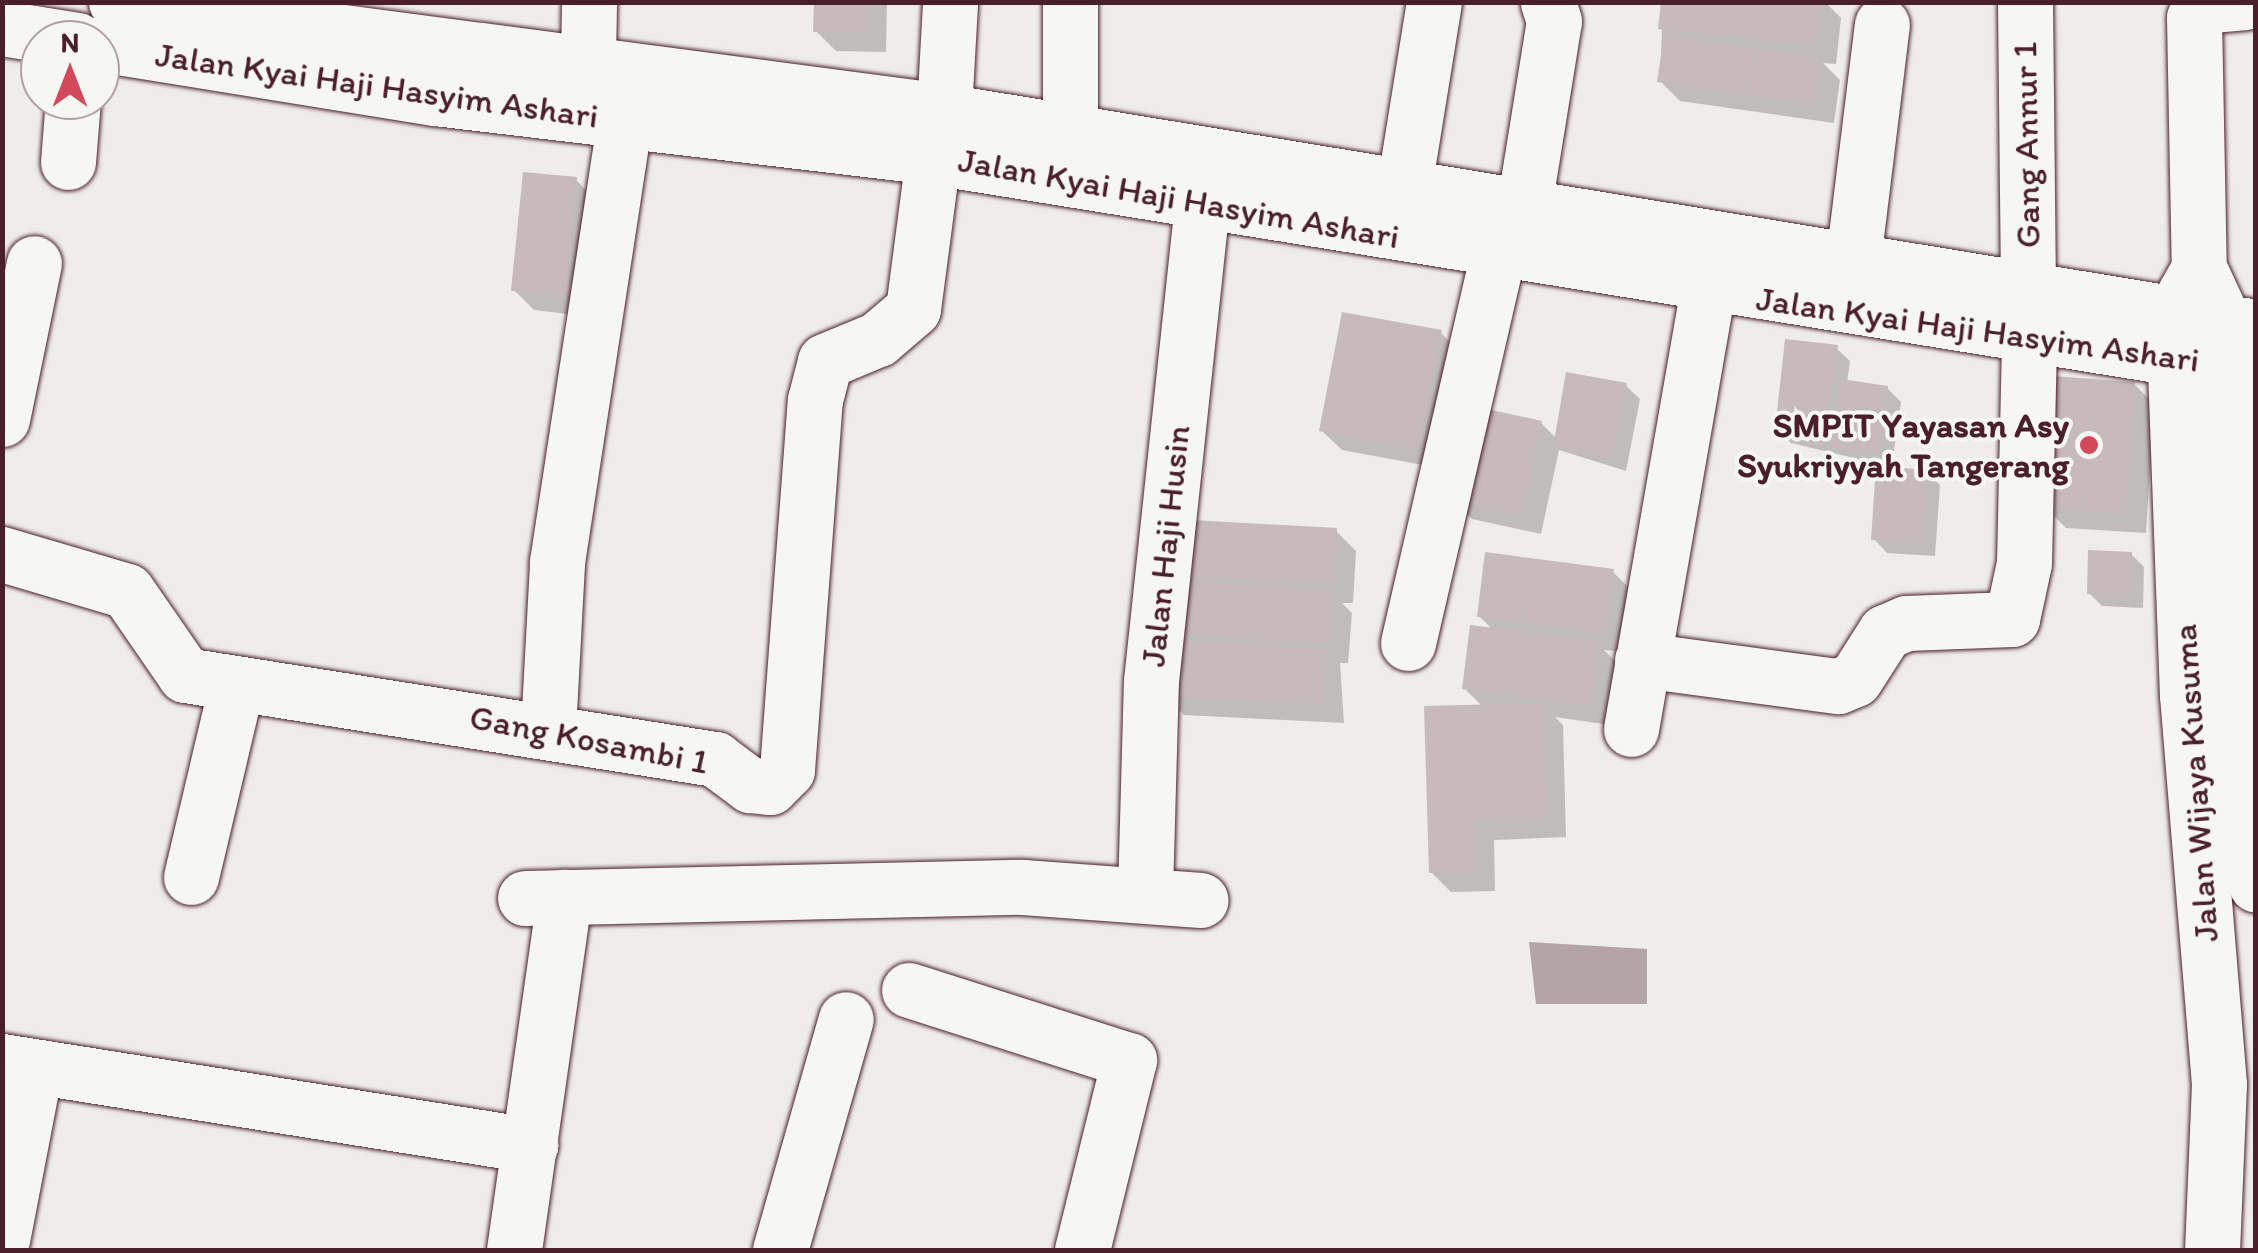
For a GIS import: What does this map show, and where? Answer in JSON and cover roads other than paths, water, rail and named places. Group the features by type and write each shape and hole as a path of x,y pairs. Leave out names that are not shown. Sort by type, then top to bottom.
{"street":[{"name":"Jalan Kyai Haji Hasyim Ashari","path":"116,2 600,100"},
{"path":"548,730 557,562 600,100 589,2"},
{"name":"Gang Kosambi 1","path":"2,554 109,581 127,591 173,668 238,682 715,758 750,785 770,787 787,770 814,400 825,361 878,339 913,309 938,134 950,2"},
{"path":"1070,2 1070,130"},
{"path":"1395,185 1416,2"},
{"path":"1395,185 1434,2"},
{"path":"1408,643 1511,230 1554,21 1548,2"},
{"name":"Gang Annur 1","path":"1642,660 1838,686 1855,679 1885,632 1906,623 2012,618 2024,563 2028,312 2025,2"},
{"name":"Jalan Wijaya Kusuma","path":"2212,1250 2219,1084 2210,690 2215,332 2194,11 2246,2"},
{"path":"1852,260 1882,25"},
{"name":"Jalan Kyai Haji Hasyim Ashari","path":"120,46 938,134 1070,130 1395,185 1511,230 1708,288 2028,312 2215,332"},
{"path":"68,162 71,120"},
{"name":"Jalan Kyai Haji Hasyim Ashari","path":"938,134 1202,200 1852,260 2028,312"},
{"name":"Jalan Haji Husin","path":"1145,893 1151,681 1202,200"},
{"path":"2,419 34,263"},
{"path":"1631,728 1708,288"},
{"path":"191,877 238,682"},
{"name":"Jalan Wijaya Kusuma","path":"2210,690 2256,885"},
{"path":"514,1250 530,1145 544,897 1145,893 1201,900"},
{"path":"908,990 1130,1060 1082,1250"},
{"path":"780,1250 846,1019"},
{"path":"2,1240 19,1065 530,1145"}],"place":[{"name":"SMPIT Yayasan Asy Syukriyyah Tangerang","path":"2089,445"}]}
